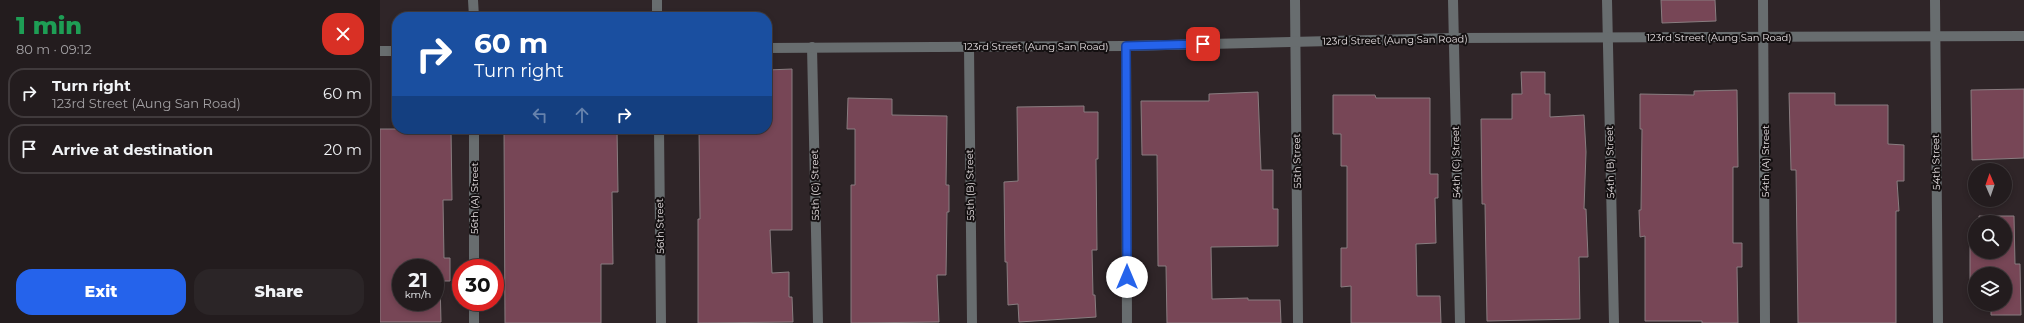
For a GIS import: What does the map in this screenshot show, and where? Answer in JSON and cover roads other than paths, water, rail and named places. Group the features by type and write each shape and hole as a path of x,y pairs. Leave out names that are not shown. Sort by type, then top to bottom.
{"street":[{"path":"473,0 474,12"},
{"path":"657,0 658,12"},
{"name":"55th Street","path":"1295,0 1298,323"},
{"name":"54th (C) Street","path":"1453,0 1460,323"},
{"name":"54th (B) Street","path":"1607,0 1614,323"},
{"name":"54th (A) Street","path":"1764,0 1765,323"},
{"name":"54th Street","path":"1935,0 1938,323"},
{"name":"123rd Street (Aung San Road)","path":"772,48 1126,46 1454,38 2024,36"},
{"path":"1126,46 1127,323"},
{"name":"55th (C) Street","path":"812,47 818,323"},
{"name":"55th (B) Street","path":"969,47 972,323"},
{"path":"380,51 392,51"},
{"name":"56th (A) Street","path":"474,134 474,259"},
{"name":"56th Street","path":"659,134 661,323"},
{"path":"474,311 474,323"}]}
